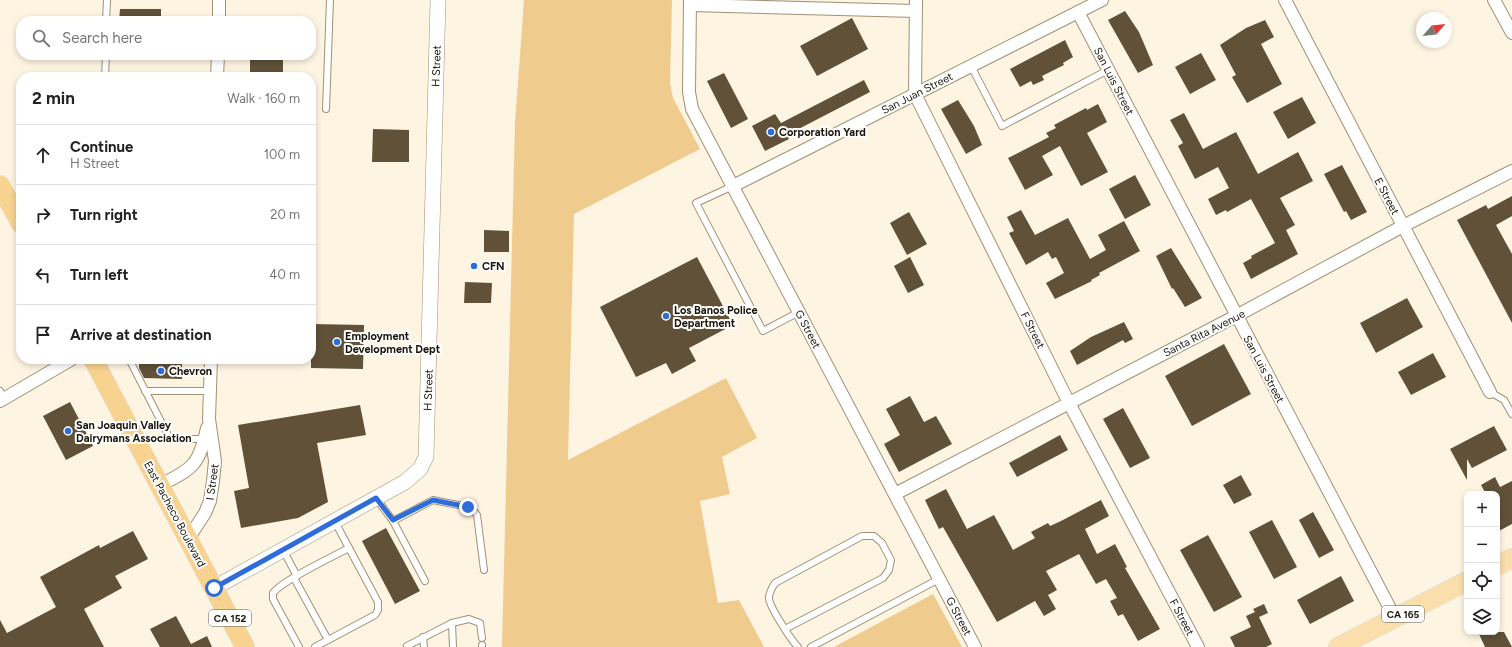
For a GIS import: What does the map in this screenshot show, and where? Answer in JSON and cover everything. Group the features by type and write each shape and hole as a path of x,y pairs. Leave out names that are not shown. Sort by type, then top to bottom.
{"highway":[{"path":"0,185 16,215"},
{"name":"East Pacheco Boulevard","path":"96,364 245,647"}],"main road":[{"name":"CA 165","path":"1338,647 1360,642 1395,618 1464,583"}],"street":[{"path":"219,0 219,16"},
{"name":"H Street","path":"214,588 405,482 420,469 426,457 438,0"},
{"name":"San Juan Street","path":"733,186 1102,0"},
{"name":"E Street","path":"1285,0 1490,392"},
{"path":"1494,0 1512,33"},
{"path":"690,2 916,5"},
{"name":"G Street","path":"690,2 689,92 692,109 975,647"},
{"name":"F Street","path":"916,5 915,94 1069,403 1198,647"},
{"name":"San Luis Street","path":"1078,12 1395,618"},
{"path":"218,60 218,72"},
{"name":"Santa Rita Avenue","path":"894,494 1236,316 1403,226 1512,171"},
{"path":"1,397 63,364"},
{"name":"I Street","path":"188,539 205,513 210,501 215,461 210,420 211,364"},
{"name":"I Street","path":"160,486 182,474 196,463 202,452 210,420"}],"lane":[{"path":"106,16 107,0"},
{"path":"326,109 330,0"},
{"path":"105,72 106,60"},
{"path":"971,66 1002,126 1108,70"},
{"path":"733,186 696,203 763,331 799,312"},
{"path":"132,364 170,439 205,438"},
{"path":"145,391 210,391"},
{"path":"1490,392 1504,400 1512,414"},
{"path":"376,498 393,520 425,582"},
{"path":"393,520 433,500 468,507 474,510 484,570"},
{"path":"315,647 375,615 378,610 378,602 334,521"},
{"path":"785,629 883,578 889,570 892,560 882,543 874,536 862,536 775,583 770,591 769,599 785,629 791,640 798,647"},
{"path":"299,647 273,598 273,593 276,589 296,577 349,548"},
{"path":"283,550 328,640"},
{"path":"811,647 939,579"},
{"path":"407,646 452,623 468,619 480,623 482,638"},
{"path":"452,623 454,647"},
{"path":"423,637 424,647"}],"shaded area":[{"path":"524,0 672,0 670,83 673,98 700,149 574,214 568,460 726,378 757,438 722,457 730,494 700,501 718,603 739,600 764,647 502,647 515,123"},
{"path":"933,594 962,647 834,647"}],"building":[{"path":"120,9 161,9 161,16 119,16"},
{"path":"1125,11 1139,32 1153,65 1138,73 1108,20"},
{"path":"852,18 868,49 817,76 800,46"},
{"path":"1265,20 1274,37 1261,44 1282,84 1247,103 1232,77 1236,75 1220,45 1246,28"},
{"path":"1065,40 1073,57 1063,63 1064,65 1042,76 1044,80 1033,85 1031,81 1020,87 1010,69"},
{"path":"1201,53 1216,80 1190,94 1175,67"},
{"path":"250,60 283,60 283,72 250,72"},
{"path":"724,73 748,119 731,128 707,81"},
{"path":"864,80 870,92 787,135 789,139 765,151 752,126 775,114 781,123"},
{"path":"1302,97 1316,123 1288,139 1273,112"},
{"path":"958,100 974,126 982,145 966,154 941,109"},
{"path":"1098,104 1107,122 1087,133 1108,172 1081,186 1060,146 1042,156 1053,175 1025,190 1008,158 1049,137 1046,133 1056,128 1054,125 1086,108 1087,110"},
{"path":"1184,113 1203,149 1236,132 1258,174 1298,152 1313,181 1280,198 1295,225 1286,230 1298,254 1251,279 1243,263 1252,258 1251,256 1275,243 1251,199 1227,212 1226,210 1216,215 1208,199 1229,188 1218,167 1195,179 1178,146 1183,143 1170,120"},
{"path":"373,129 409,130 409,162 372,162"},
{"path":"1342,165 1367,212 1351,220 1346,211 1344,212 1324,174"},
{"path":"1135,175 1151,205 1125,219 1109,189"},
{"path":"1512,196 1512,216 1496,225 1512,254 1512,323 1457,220 1486,205 1488,209"},
{"path":"1021,210 1035,235 1068,218 1090,259 1106,250 1098,235 1124,221 1140,251 1099,273 1100,275 1091,280 1092,281 1055,299 1046,283 1064,273 1056,257 1052,259 1048,252 1026,265 1009,233 1014,231 1007,217"},
{"path":"909,212 927,244 907,255 890,223"},
{"path":"484,230 509,231 509,252 484,252"},
{"path":"1171,248 1202,298 1185,307 1173,288 1172,289 1156,256"},
{"name":"Los Banos Police Department","path":"697,257 733,325 689,348 696,361 672,374 666,363 636,377 600,307"},
{"path":"910,257 924,285 908,293 894,266"},
{"path":"465,282 492,283 491,303 464,303"},
{"path":"1407,298 1423,327 1376,353 1360,323"},
{"path":"1124,322 1133,339 1125,343 1123,340 1077,365 1070,351 1091,337"},
{"name":"Employment Development Dept","path":"316,324 364,325 363,369 311,368 311,364 316,364"},
{"path":"1224,344 1251,394 1192,426 1165,376"},
{"path":"1433,353 1446,377 1411,395 1398,372"},
{"path":"139,364 182,364 182,379 144,378 139,368"},
{"path":"910,396 924,422 936,416 952,444 899,472 884,444 900,435 886,409"},
{"name":"San Joaquin Valley Dairymans Association","path":"70,402 93,446 66,460 43,416"},
{"path":"360,405 366,435 317,443 328,502 298,518 241,528 234,491 249,488 238,425"},
{"path":"1123,408 1150,458 1130,468 1103,419"},
{"path":"1494,426 1507,450 1472,468 1467,459 1467,480 1450,449"},
{"path":"1060,435 1068,450 1017,477 1009,463"},
{"path":"1241,475 1252,495 1234,504 1223,485"},
{"path":"1495,477 1500,487 1512,481 1512,524 1500,530 1500,491 1484,491 1481,485"},
{"path":"946,489 967,529 994,515 1013,550 1035,538 1031,532 1048,523 1050,526 1061,521 1101,500 1109,516 1085,529 1097,554 1115,544 1127,567 1125,568 1160,629 1138,641 1123,614 1118,616 1110,601 1117,598 1106,579 1096,584 1079,554 1046,571 1057,590 1048,595 1056,609 1044,616 1035,601 997,622 943,527 939,529 925,500"},
{"path":"1313,512 1334,550 1319,558 1299,520"},
{"path":"1272,520 1297,567 1274,579 1249,532"},
{"path":"386,528 420,591 395,604 362,541"},
{"path":"133,531 148,559 115,576 122,588 84,609 104,647 0,647 0,620 7,633 56,607 40,577 99,545 100,548"},
{"path":"1208,535 1242,597 1214,612 1180,550"},
{"path":"1341,576 1354,601 1310,624 1297,600"},
{"path":"1264,604 1268,613 1259,617 1272,644 1266,647 1235,647 1230,637 1251,627 1246,616 1255,612 1253,609"},
{"path":"176,616 191,644 207,636 212,647 160,647 150,629"},
{"path":"1500,632 1504,632 1512,647 1485,647 1479,635 1500,635"}],"place":[{"name":"Corporation Yard","path":"771,132"},
{"name":"CFN","path":"474,266"},
{"name":"Los Banos Police Department","path":"666,316"},
{"name":"Employment Development Dept","path":"337,342"},
{"name":"Chevron","path":"161,371"},
{"name":"San Joaquin Valley Dairymans Association","path":"68,431"}],"route":[{"path":"214,588 376,498 393,520 433,500 468,507"}]}
